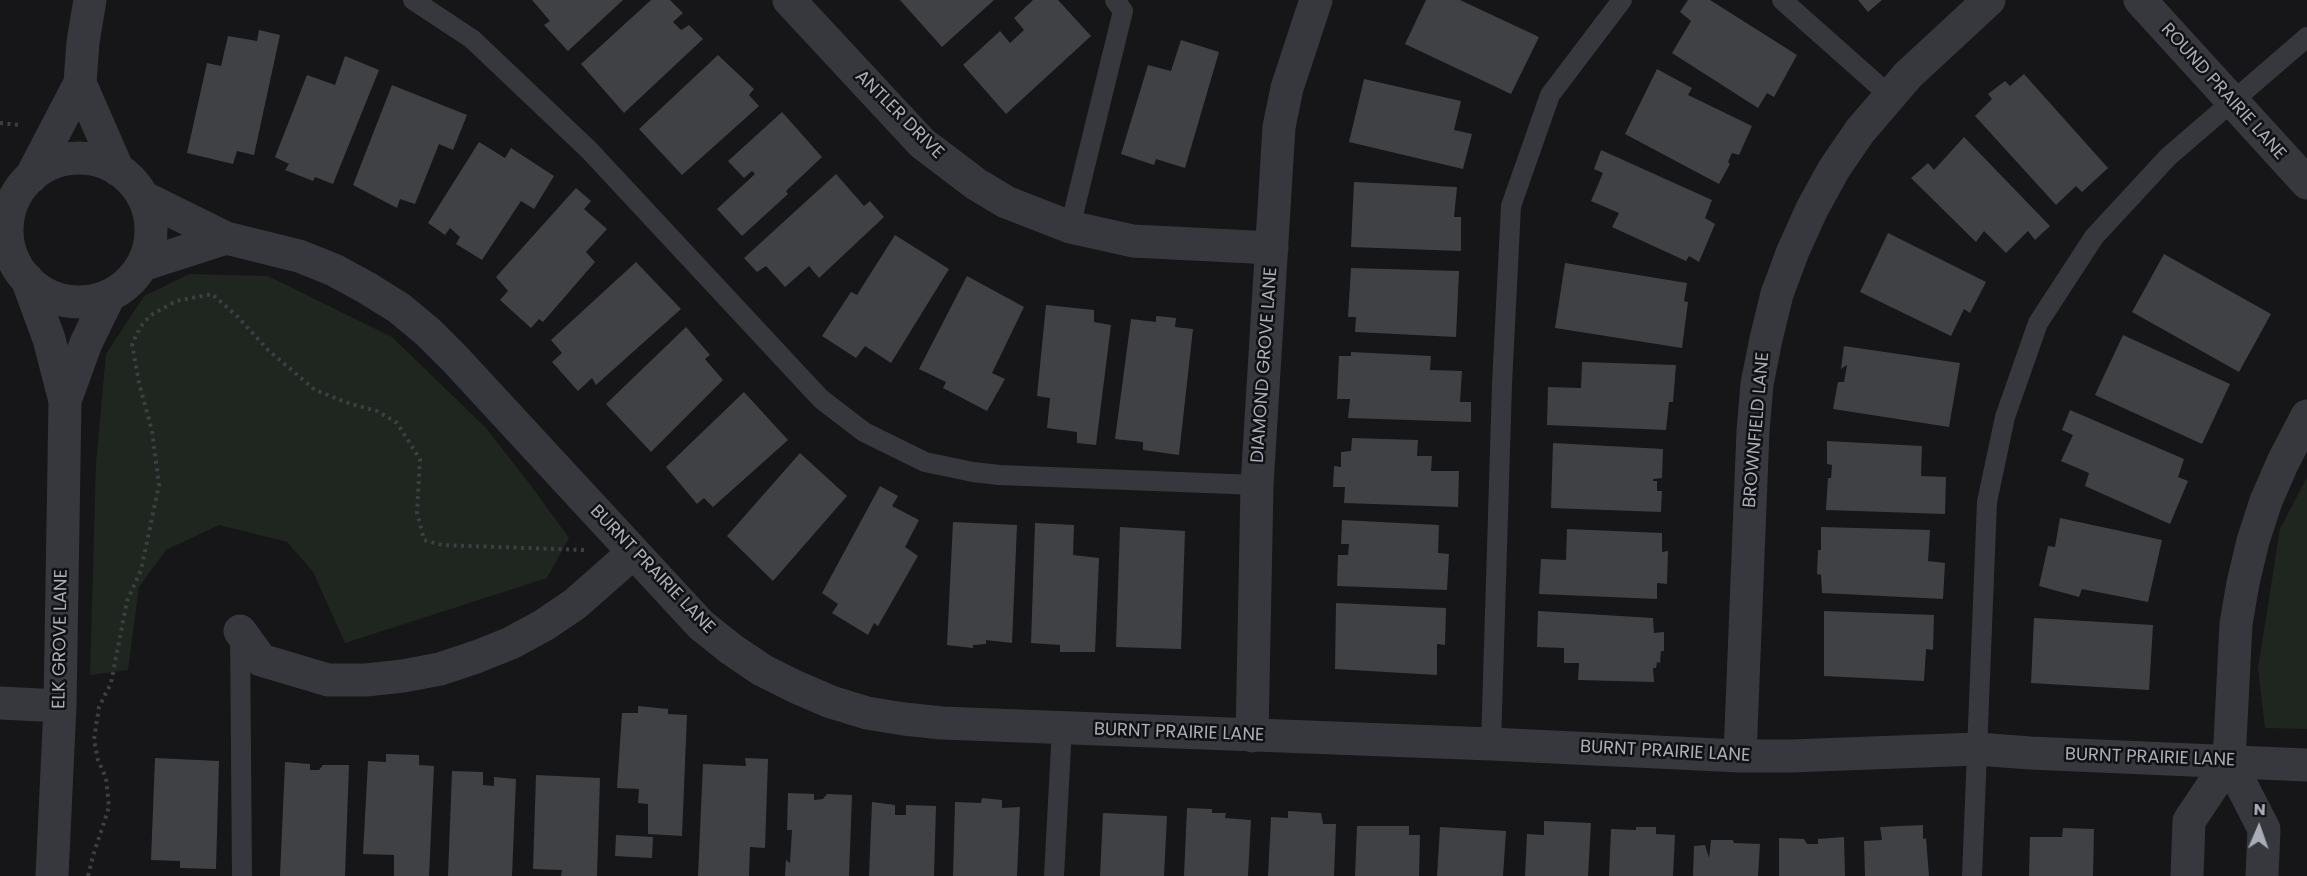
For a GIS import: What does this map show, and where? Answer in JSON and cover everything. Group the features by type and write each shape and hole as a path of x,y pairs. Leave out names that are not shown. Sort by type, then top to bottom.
{"street":[{"path":"18,185 50,165 72,159 95,160 118,170 137,186 151,220 147,255 142,265 128,283 109,296 88,302 65,301 45,293 14,265 8,238 9,216 17,195 18,185 80,82 83,42 90,0"},
{"name":"ANTLER DRIVE","path":"789,0 922,143 948,165 1006,202 1070,227 1133,241 1272,248"},
{"name":"DIAMOND GROVE LANE","path":"1252,736 1257,485 1279,127 1287,88 1316,0"},
{"name":"BROWNFIELD LANE","path":"1740,756 1757,384 1777,294 1812,209 1834,169 1860,131 1889,95 1989,0"},
{"name":"ROUND PRAIRIE LANE","path":"2140,0 2307,183"},
{"path":"80,82 118,170"},
{"name":"BURNT PRAIRIE LANE","path":"143,197 226,238 299,256 368,288 399,309 428,332 455,359 695,618 731,649 771,674 831,702 867,712 904,719 1062,728 1740,756 1977,748 2030,753 2307,765"},
{"path":"142,265 226,238"},
{"name":"ELK GROVE LANE","path":"14,265 50,342 65,401 60,706 52,876"},
{"name":"ELK GROVE LANE","path":"65,401 86,343 109,296"},
{"path":"2262,876 2264,829 2229,761 2236,624 2253,541 2266,501 2307,416"},
{"path":"240,631 261,660 328,680 366,680 403,676 449,666 511,643 544,625 575,604 633,553"},
{"path":"0,703 60,706"},
{"path":"2187,876 2189,821 2229,761"}],"lane":[{"path":"412,0 472,39 589,150 821,399 841,417 864,432 925,462 973,472 999,475 1257,485"},
{"path":"1070,227 1123,12 1115,0"},
{"path":"1491,744 1502,396 1511,206 1550,95 1622,0"},
{"path":"1782,0 1889,95"},
{"path":"1972,876 1987,502 2005,417 2038,323 2094,237 2168,156 2307,37"},
{"path":"240,631 242,876"},
{"path":"1054,876 1062,728"}],"path":[{"path":"88,876 109,807 106,778 98,760 94,740 99,707 111,683 127,601 141,570 159,485 152,431 139,383 132,344 141,326 151,315 176,301 212,294 238,317 268,350 315,390 377,411 397,423 420,459 417,512 424,540 442,545 633,553"}],"shaded area":[{"path":"190,274 268,276 392,337 486,428 569,538 547,578 345,643 313,572 287,542 219,525 166,550 139,587 128,670 90,675 96,464 106,354 144,296"},
{"path":"2307,477 2307,729 2265,728 2258,668 2280,529"}],"building":[{"path":"532,0 623,0 568,51 544,25 550,21"},
{"path":"651,0 670,0 683,13 673,22 681,30 689,25 703,39 624,113 581,64"},
{"path":"900,0 994,0 942,47"},
{"path":"1033,0 1058,0 1091,36 1006,114 963,65 1000,31 1010,43 1024,30 1014,18"},
{"path":"1426,0 1460,0 1539,37 1511,94 1405,44"},
{"path":"1688,0 1710,0 1797,55 1774,97 1767,93 1758,108 1672,53 1691,21 1680,12"},
{"path":"1858,0 1882,0 1868,12"},
{"path":"259,30 280,35 254,155 237,151 233,164 187,153 207,63 221,66 228,36 257,41"},
{"path":"1181,40 1219,52 1185,168 1156,159 1154,165 1121,154 1148,65 1171,71"},
{"path":"718,55 754,89 749,95 759,106 682,175 639,129"},
{"path":"345,56 379,70 333,184 315,177 313,181 285,170 289,164 275,157 307,75 335,85"},
{"path":"1657,69 1692,88 1688,95 1752,126 1739,155 1732,153 1728,162 1730,164 1719,184 1625,134"},
{"path":"2024,74 2108,168 2082,192 2076,186 2056,205 1975,116 1992,99 1988,94 2005,81 2010,86"},
{"path":"1364,79 1461,101 1454,130 1472,134 1463,169 1349,142"},
{"path":"392,85 467,115 453,150 439,144 415,204 400,199 397,208 353,185"},
{"path":"782,112 822,157 786,191 788,194 742,236 717,209 755,174 752,171 744,178 728,161"},
{"path":"1964,137 2050,226 2035,240 2028,231 2006,253 1984,231 1976,242 1911,178 1928,163 1934,170"},
{"path":"479,142 505,158 511,148 554,176 534,209 521,201 482,260 456,244 460,237 450,228 445,235 428,223"},
{"path":"1601,150 1712,200 1705,218 1715,224 1699,262 1689,256 1686,261 1612,227 1619,213 1591,201 1603,173 1594,169"},
{"path":"836,174 864,206 870,201 884,217 819,278 809,266 785,287 766,266 757,272 744,258"},
{"path":"1354,182 1457,187 1454,217 1461,217 1461,251 1351,247"},
{"path":"576,188 591,201 584,209 607,229 586,252 595,262 543,322 539,319 531,328 500,300 508,291 496,277"},
{"path":"1888,233 1986,282 1970,313 1964,309 1951,336 1860,292"},
{"path":"895,235 949,269 891,363 865,346 856,358 822,336 851,292 857,295"},
{"path":"2164,254 2271,314 2239,372 2132,312"},
{"path":"636,262 681,309 596,385 592,378 578,391 552,362 562,353 551,340"},
{"path":"1565,263 1687,283 1684,301 1688,302 1682,348 1555,328"},
{"path":"1351,268 1459,271 1456,337 1355,332 1356,317 1348,317"},
{"path":"967,276 1024,307 992,373 1005,379 987,411 943,388 946,382 919,369"},
{"path":"1046,305 1094,310 1094,322 1111,325 1096,445 1077,443 1077,432 1047,428 1050,398 1037,396"},
{"path":"1156,316 1176,318 1175,327 1193,329 1179,455 1143,450 1143,442 1115,439 1131,319 1156,322"},
{"path":"686,327 710,355 705,359 723,380 651,452 606,404"},
{"path":"2123,335 2230,384 2202,444 2095,395"},
{"path":"1844,346 1960,363 1949,427 1833,409 1838,382 1844,382 1847,365 1841,369"},
{"path":"1351,352 1431,356 1430,370 1462,371 1460,402 1471,402 1471,422 1348,418 1350,399 1337,399 1339,356 1351,356"},
{"path":"1582,362 1676,365 1673,402 1669,402 1666,430 1547,425 1548,387 1581,388"},
{"path":"744,392 788,440 713,507 704,498 697,504 666,467"},
{"path":"2070,410 2184,459 2178,477 2188,481 2170,524 2085,486 2089,473 2061,461 2073,435 2062,430"},
{"path":"1352,438 1418,440 1417,456 1432,456 1431,471 1459,471 1458,507 1344,503 1345,487 1333,487 1334,466 1341,467 1341,452 1351,451"},
{"path":"1827,441 1922,446 1921,476 1946,477 1945,514 1826,510 1828,478 1831,478 1832,465 1827,464"},
{"path":"1553,443 1663,449 1662,478 1653,479 1657,481 1657,491 1662,491 1661,512 1551,508"},
{"path":"800,453 847,496 773,581 727,536"},
{"path":"880,486 898,496 892,506 919,520 905,547 918,556 878,626 874,623 868,635 832,613 838,604 822,593"},
{"path":"2060,518 2162,540 2148,602 2082,589 2079,597 2039,586 2048,546 2055,547"},
{"path":"1342,520 1439,525 1438,553 1449,554 1447,590 1337,586 1338,555 1348,555 1349,544 1341,544"},
{"path":"953,522 1017,525 1012,643 986,640 986,644 973,645 973,648 947,645"},
{"path":"1035,523 1074,525 1073,555 1099,558 1095,652 1060,652 1060,645 1031,643"},
{"path":"1120,527 1185,531 1181,649 1116,647"},
{"path":"1821,527 1930,530 1928,561 1945,563 1943,599 1822,593 1821,575 1817,574 1818,550 1821,550"},
{"path":"1567,529 1662,533 1662,552 1668,551 1667,584 1657,583 1657,599 1539,594 1541,559 1566,560"},
{"path":"1336,603 1446,608 1445,645 1437,644 1437,675 1335,669"},
{"path":"1538,611 1653,618 1654,633 1664,632 1664,651 1661,651 1660,663 1657,662 1656,668 1653,668 1654,682 1578,680 1579,663 1564,663 1564,648 1537,647"},
{"path":"1824,611 1934,615 1933,650 1926,649 1924,681 1824,676"},
{"path":"2034,618 2153,625 2149,690 2031,683"},
{"path":"638,706 668,709 668,714 687,715 682,836 648,834 648,804 638,803 639,789 617,788 622,713 638,713"},
{"path":"386,754 419,755 419,765 434,766 429,876 394,876 394,855 363,854 368,761 386,762"},
{"path":"155,758 219,761 216,869 180,868 180,861 151,860"},
{"path":"745,758 768,759 765,848 750,847 749,876 698,876 703,764 746,766"},
{"path":"285,762 310,764 310,770 319,770 323,765 349,765 345,876 280,876"},
{"path":"452,771 483,772 483,785 494,786 494,777 516,779 512,876 448,876"},
{"path":"536,775 600,778 597,876 561,876 562,870 533,869"},
{"path":"788,793 814,794 814,800 823,799 827,794 852,795 849,876 785,876 786,860 790,863 792,830 787,830"},
{"path":"982,798 1002,800 1002,808 1020,807 1017,876 953,876 955,802 981,803"},
{"path":"872,802 895,805 895,815 906,815 906,805 936,806 934,876 869,876"},
{"path":"1187,808 1212,809 1212,813 1226,813 1225,818 1251,820 1248,876 1184,876"},
{"path":"1288,811 1321,813 1323,824 1336,824 1334,876 1268,876 1271,817 1288,818"},
{"path":"1103,813 1167,816 1164,876 1100,876"},
{"path":"1544,821 1591,823 1588,876 1525,876 1527,834 1544,835"},
{"path":"1923,825 1929,876 1865,876 1864,841 1882,840 1880,827"},
{"path":"1357,826 1409,826 1409,835 1420,835 1419,876 1355,876"},
{"path":"1440,827 1506,831 1503,876 1437,876"},
{"path":"1636,827 1656,827 1656,834 1675,835 1673,876 1609,876 1611,829 1636,830"},
{"path":"2063,828 2094,829 2093,876 2029,876 2030,837 2062,837"},
{"path":"616,835 653,837 652,858 615,856"},
{"path":"1844,837 1845,876 1779,876 1779,838 1804,839 1807,844 1818,844 1818,839"},
{"path":"1711,840 1760,844 1758,876 1693,876 1694,846 1705,845 1709,858"}]}
